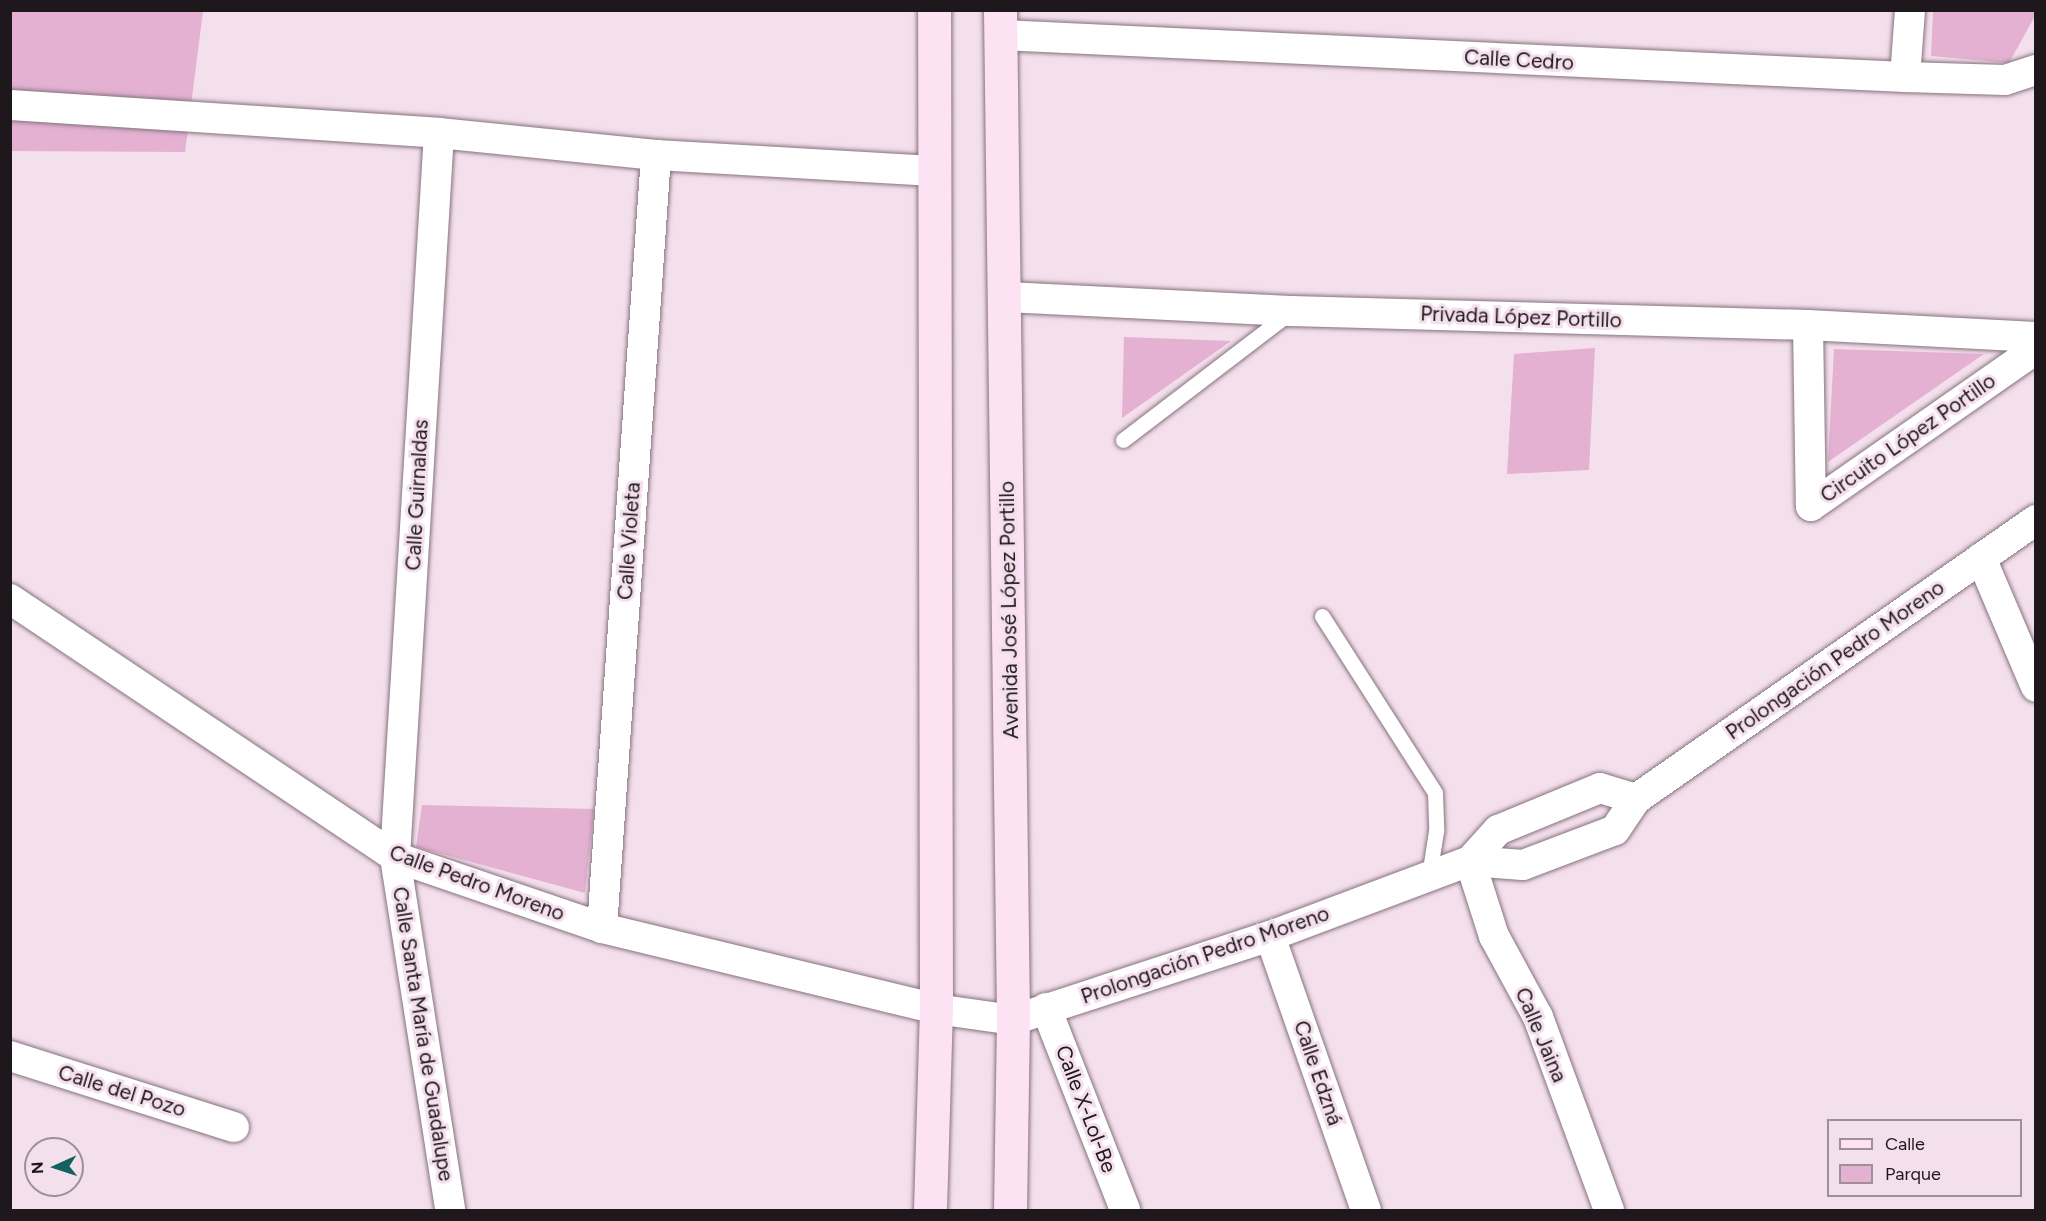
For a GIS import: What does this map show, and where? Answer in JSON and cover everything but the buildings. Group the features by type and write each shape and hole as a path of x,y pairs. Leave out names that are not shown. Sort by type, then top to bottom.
{"main road":[{"path":"930,1210 936,1010 934,10"},
{"name":"Avenida José López Portillo","path":"1000,23 1006,297 1013,1020 1010,1210"}],"street":[{"path":"1905,77 1910,10"},
{"name":"Calle Cedro","path":"1000,23 1905,77 2005,80 2036,70"},
{"path":"10,105 439,133 656,155 934,171"},
{"name":"Calle Guirnaldas","path":"395,857 439,133"},
{"name":"Calle Violeta","path":"602,928 656,155"},
{"name":"Privada López Portillo","path":"1006,297 1292,311 1808,325 2036,337"},
{"name":"Circuito López Portillo","path":"1808,325 1811,506 2036,349"},
{"name":"Prolongación Pedro Moreno","path":"936,1010 1013,1020 1270,936 1470,861 1523,865 1615,830 1636,799 2036,520"},
{"path":"1981,558 2036,687"},
{"name":"Calle Pedro Moreno","path":"10,599 395,857 602,928 936,1010"},
{"name":"Prolongación Pedro Moreno","path":"1470,861 1498,830 1600,788 1636,799"},
{"name":"Calle Santa María de Guadalupe","path":"395,857 450,1210"},
{"name":"Calle Jaina","path":"1470,861 1494,936 1538,1017 1609,1210"},
{"name":"Calle Edzná","path":"1270,936 1366,1210"},
{"name":"Calle X-Lol-Be","path":"1046,1008 1125,1210"},
{"name":"Calle del Pozo","path":"10,1056 234,1127"}],"lane":[{"path":"1123,440 1292,311"},
{"path":"1322,616 1435,793 1436,831 1429,876"}],"green space":[{"path":"11,11 203,11 185,152 11,151"},
{"path":"1933,11 2035,11 2035,16 2009,63 1931,56"},
{"path":"1124,337 1231,341 1122,418"},
{"path":"1595,348 1589,470 1507,474 1514,354"},
{"path":"1834,349 1984,354 1828,462"},
{"path":"422,805 594,809 585,893 416,847"}]}
